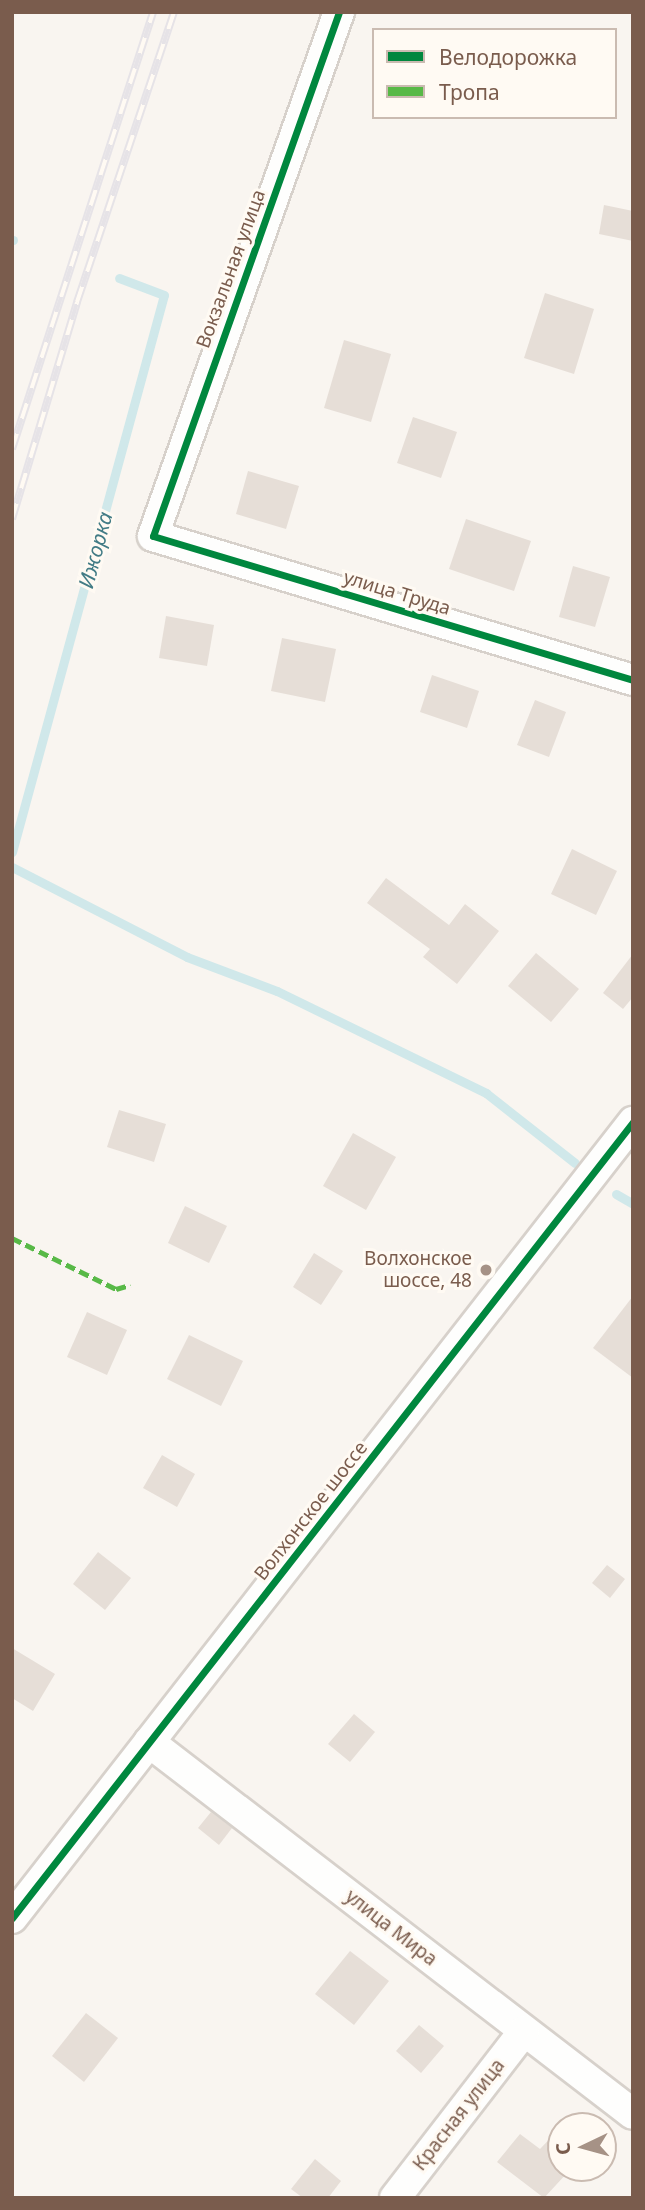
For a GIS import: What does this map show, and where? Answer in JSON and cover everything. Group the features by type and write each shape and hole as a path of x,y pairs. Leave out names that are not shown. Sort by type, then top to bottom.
{"street":[{"name":"Вокзальная улица","path":"153,536 339,12"},
{"name":"улица Труда","path":"153,536 633,680"},
{"name":"Волхонское шоссе","path":"12,1918 633,1122"},
{"name":"улица Мира","path":"149,1742 633,2114"},
{"name":"Красная улица","path":"395,2198 524,2031"}],"building":[{"path":"604,205 633,211 633,241 599,234"},
{"path":"545,293 594,309 574,374 524,358"},
{"path":"344,340 391,354 371,422 324,408"},
{"path":"413,417 457,432 441,478 397,463"},
{"path":"248,471 299,486 286,529 236,514"},
{"path":"466,519 531,541 514,591 449,569"},
{"path":"573,566 610,577 595,627 559,617"},
{"path":"166,616 214,625 207,666 159,658"},
{"path":"282,638 336,649 325,702 271,691"},
{"path":"432,675 479,691 467,728 420,712"},
{"path":"535,700 566,712 549,757 517,745"},
{"path":"572,849 617,871 596,915 551,894"},
{"path":"386,878 449,925 465,904 499,931 457,984 423,957 430,949 367,903"},
{"path":"536,953 579,989 551,1022 508,986"},
{"path":"633,954 633,997 623,1009 603,993"},
{"path":"119,1110 166,1124 154,1162 107,1147"},
{"path":"353,1133 396,1157 366,1210 323,1186"},
{"path":"185,1206 227,1226 209,1263 168,1243"},
{"path":"314,1253 343,1271 321,1305 293,1287"},
{"path":"633,1296 633,1378 593,1348"},
{"path":"87,1312 127,1330 107,1375 67,1357"},
{"path":"189,1335 243,1361 221,1406 167,1379"},
{"path":"162,1455 195,1474 177,1507 143,1488"},
{"path":"98,1552 131,1578 105,1610 73,1584"},
{"path":"607,1565 625,1579 610,1598 592,1583"},
{"path":"12,1648 55,1674 33,1711 12,1698"},
{"path":"354,1714 375,1732 350,1762 328,1744"},
{"path":"211,1812 232,1828 219,1845 198,1828"},
{"path":"350,1951 389,1981 354,2025 315,1994"},
{"path":"86,2013 118,2038 84,2082 52,2056"},
{"path":"419,2025 444,2046 421,2073 396,2051"},
{"path":"520,2134 540,2149 547,2142 547,2182 559,2182 544,2198 497,2162"},
{"path":"315,2159 341,2181 328,2198 303,2198 291,2189"}],"waterway":[{"name":"Ижорка","path":"12,852 164,295 119,278"},
{"path":"12,867 187,957 277,991 486,1093 575,1163"},
{"path":"616,1194 633,1204"}],"railway":[{"path":"12,449 153,12"},
{"path":"12,519 77,302 174,12"}],"marked path":[{"path":"12,1238 116,1289 130,1285"}],"cycle path":[{"path":"339,12 153,536 633,680"},
{"path":"12,1918 633,1122"}],"place":[{"name":"Волхонское шоссе, 48","path":"486,1270"}]}
